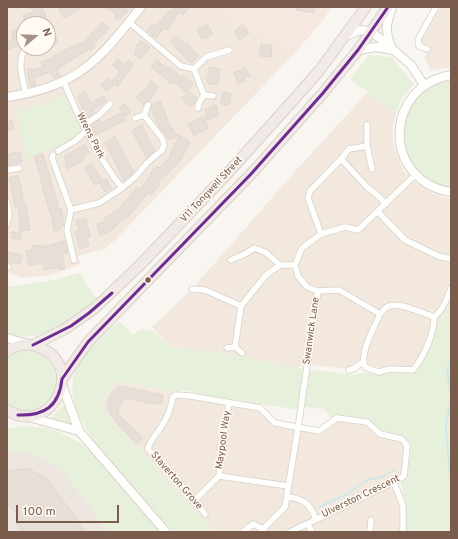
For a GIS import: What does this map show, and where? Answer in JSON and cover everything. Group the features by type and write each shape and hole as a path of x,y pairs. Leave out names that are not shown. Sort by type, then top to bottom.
{"highway":[{"name":"V11 Tongwell Street","path":"7,351 19,345 30,345 65,330 95,308 113,292 227,174 319,71 366,7"},
{"name":"V11 Tongwell Street","path":"22,416 40,413 51,407 58,397 62,382 88,342 251,174 318,99 358,50 388,7"},
{"path":"30,345 42,348 53,357 61,369 62,382"},
{"path":"7,410 22,416"},
{"path":"7,420 22,416"}],"street":[{"path":"7,97 48,88 64,82 84,70 118,37 140,7"},
{"path":"392,7 387,21 386,35 392,50"},
{"path":"427,49 419,46 418,38 436,7"},
{"path":"129,22 181,66 194,69"},
{"path":"346,36 360,30 371,31 411,65 424,85"},
{"path":"358,50 376,47 392,50"},
{"path":"194,69 206,57 229,50"},
{"path":"22,56 21,65 26,94"},
{"path":"194,69 204,94"},
{"path":"451,75 437,78 424,85 413,95 401,117 399,131 400,144 405,160 415,175 431,186 451,192"},
{"name":"Wrens Park","path":"64,82 85,128 104,164 122,188"},
{"path":"204,94 213,96"},
{"path":"198,108 204,94"},
{"path":"74,260 67,230 71,210 52,158 56,153 75,141 85,128 110,104"},
{"path":"135,118 144,115 148,105"},
{"path":"71,210 99,203 122,188 162,150 164,145 162,138 144,115"},
{"path":"367,125 367,146 372,168"},
{"path":"321,234 308,198 310,191 349,149 367,146"},
{"path":"340,159 386,204"},
{"path":"7,170 19,168"},
{"path":"235,347 241,306 266,275 280,265 295,265 302,248 321,234 345,227 358,230 415,175"},
{"path":"7,202 9,214 7,224"},
{"path":"378,212 405,240 438,256 451,259"},
{"path":"231,260 254,248 265,252 280,265"},
{"name":"Swanwick Lane","path":"263,531 285,507 318,291 307,287 298,276 295,265"},
{"path":"434,317 439,313 451,288"},
{"path":"192,289 205,290 241,306"},
{"path":"318,291 339,290 380,314"},
{"path":"394,305 402,306 434,317 434,327 423,354 413,370 390,370 379,372 365,367 363,362 364,354 380,314 386,308 394,305"},
{"path":"7,338 30,345"},
{"path":"227,348 235,347 242,353"},
{"path":"349,370 363,362"},
{"path":"62,382 78,431 166,532"},
{"name":"Staverton Grove","path":"205,514 195,500 148,449 149,442 170,412 173,397 176,395 191,396 260,408 276,423 298,428"},
{"name":"Maypool Way","path":"219,476 229,403"},
{"path":"22,416 78,431"},
{"name":"Ulverston Crescent","path":"290,532 404,476 407,446 402,440 380,434 367,422 337,418 319,431 298,428"},
{"path":"195,500 219,476 288,486"},
{"path":"394,482 403,506 403,532"},
{"path":"287,497 299,499 305,502 311,508 316,519"},
{"path":"369,532 371,520"},
{"path":"243,532 253,524 263,531"},
{"path":"308,524 312,532"}],"shaded area":[{"path":"7,7 215,7 296,52 115,240 104,249 78,256 80,264 51,275 21,278 7,271"},
{"path":"215,7 331,7 324,19 296,52"},
{"path":"441,7 451,7 451,67 430,71 425,58 429,48 423,44 421,40"},
{"path":"368,92 396,113 393,126 393,141 397,156 404,171 418,185 434,194 451,199 451,295 420,368 381,368 357,361 348,369 302,364 297,368 228,354 170,347 152,327 192,289 299,167"},
{"path":"116,381 172,392 173,397 176,395 260,408 275,423 319,431 337,418 367,422 380,434 405,442 404,476 394,482 403,506 403,532 214,532 138,447 106,415 103,403 108,392"},
{"path":"12,450 25,452 46,459 65,474 108,532 7,532 7,452"}],"green space":[{"path":"369,55 391,57 414,84 402,98 396,113 350,79"},
{"path":"451,75 451,192 422,180 409,158 399,131 413,95"},
{"path":"64,95 82,130 70,140 59,146 26,159 16,109 40,105"},
{"path":"81,273 88,287 98,300 74,317 54,329 42,334 19,337 7,334 7,287 55,280"},
{"path":"451,296 451,532 406,532 406,506 401,484 407,475 411,444 405,438 379,430 366,419 335,415 331,418 324,409 305,407 294,409 200,395 187,390 172,392 116,381 108,392 103,403 106,415 138,447 214,532 173,532 98,446 79,416 74,400 72,385 79,363 89,350 119,321 133,335 141,329 153,331 170,347 228,354 297,368 354,375 365,372 377,375 390,371 413,373 422,362"},
{"path":"28,350 45,357 52,365 56,373 56,383 54,392 43,407 34,411 24,412 7,405 7,357 19,351"},
{"path":"65,403 76,428 51,418"},
{"path":"23,426 46,428 62,433 80,443 94,455 160,532 108,532 65,474 46,459 25,452 12,450 7,452 7,429"}],"building":[{"path":"31,7 42,7 45,16 23,16 33,12"},
{"path":"64,7 83,7 64,18 59,10"},
{"path":"106,7 123,7 128,11 118,20 114,17 116,15"},
{"path":"174,7 190,7 183,15 179,12 167,30 164,28 156,38 147,30 152,24 155,27"},
{"path":"297,7 315,7 314,13 297,10"},
{"path":"103,22 109,28 93,45 95,47 91,51 89,49 57,69 60,76 54,78 51,72 34,77 36,85 30,87 27,69 31,68 32,70 40,68 43,66 41,62 53,58 53,56 56,56 56,55 80,43 81,44"},
{"path":"208,25 213,34 202,39 197,30"},
{"path":"243,25 249,33 240,40 234,32"},
{"path":"16,30 16,38 14,39 11,32"},
{"path":"176,36 185,44 187,43 199,56 191,63 170,42"},
{"path":"14,39 16,46 7,50 7,42"},
{"path":"141,41 150,47 141,59 134,54 137,50 135,48"},
{"path":"261,44 272,45 271,57 260,56"},
{"path":"118,59 125,65 129,60 134,64 117,87 112,82 114,85 106,91 101,85 109,78 111,82 120,72 113,65"},
{"path":"157,60 168,69 170,67 181,77 183,75 193,84 186,93 174,82 172,84 151,67"},
{"path":"210,67 220,69 217,85 207,83"},
{"path":"245,67 250,76 244,78 245,81 238,84 234,72"},
{"path":"152,81 159,87 149,101 146,101 143,105 136,97 143,91 144,92"},
{"path":"85,92 91,103 104,96 107,101 93,110 94,113 87,118 77,97"},
{"path":"189,92 197,98 191,107 182,99"},
{"path":"223,92 231,94 229,105 221,104"},
{"path":"160,101 171,129 173,128 175,133 179,135 169,140 164,131 163,132 159,127 151,108 152,105"},
{"path":"125,104 131,112 126,116 119,108"},
{"path":"216,105 219,115 205,121 208,128 194,136 188,124 207,115 205,110"},
{"path":"122,113 126,120 94,136 90,129 92,127 91,125 99,120 100,123"},
{"path":"12,121 14,129 7,131 7,122"},
{"path":"142,125 155,151 147,158 132,131"},
{"path":"180,136 190,142 181,160 158,182 160,184 151,195 148,193 127,218 126,217 108,233 100,235 97,224 106,222 104,219 117,210 138,187 140,189 152,174 150,173 157,167 159,168 172,155 170,154"},
{"path":"115,137 134,172 124,180 105,143"},
{"path":"85,145 89,153 83,156 84,160 67,169 65,164 67,163 64,157"},
{"path":"20,152 22,162 7,165 7,155"},
{"path":"43,154 59,209 61,208 64,223 59,230 54,231 53,221 34,157"},
{"path":"92,164 103,180 95,185 85,169"},
{"path":"18,176 24,205 26,204 30,230 20,231 18,207 15,207 9,178"},
{"path":"106,179 112,188 105,192 99,183"},
{"path":"86,219 90,237 87,238 89,246 80,249 75,231 79,231 76,221"},
{"path":"12,232 21,233 21,239 12,238"},
{"path":"65,241 68,253 62,254 65,269 60,270 59,267 44,270 43,263 29,265 26,251 34,250 33,246 42,245 42,247"},
{"path":"8,252 22,255 20,264 7,262"},
{"path":"120,386 163,395 162,404 125,398 119,406 118,414 143,438 136,444 112,417 108,408 108,400 113,391"},
{"path":"29,469 48,480 86,532 22,532 17,526 17,513 7,504 7,471"}],"waterway":[{"path":"451,361 447,369 451,398 446,426 451,489"},
{"path":"319,507 345,495 367,480 382,477 394,470"},
{"path":"450,532 451,523"}],"transit line":[{"path":"62,379 88,342 251,174 323,93 358,50 388,7"},
{"path":"33,345 71,326 112,293"},
{"path":"18,415 36,414 49,408 58,396 62,379"}]}
